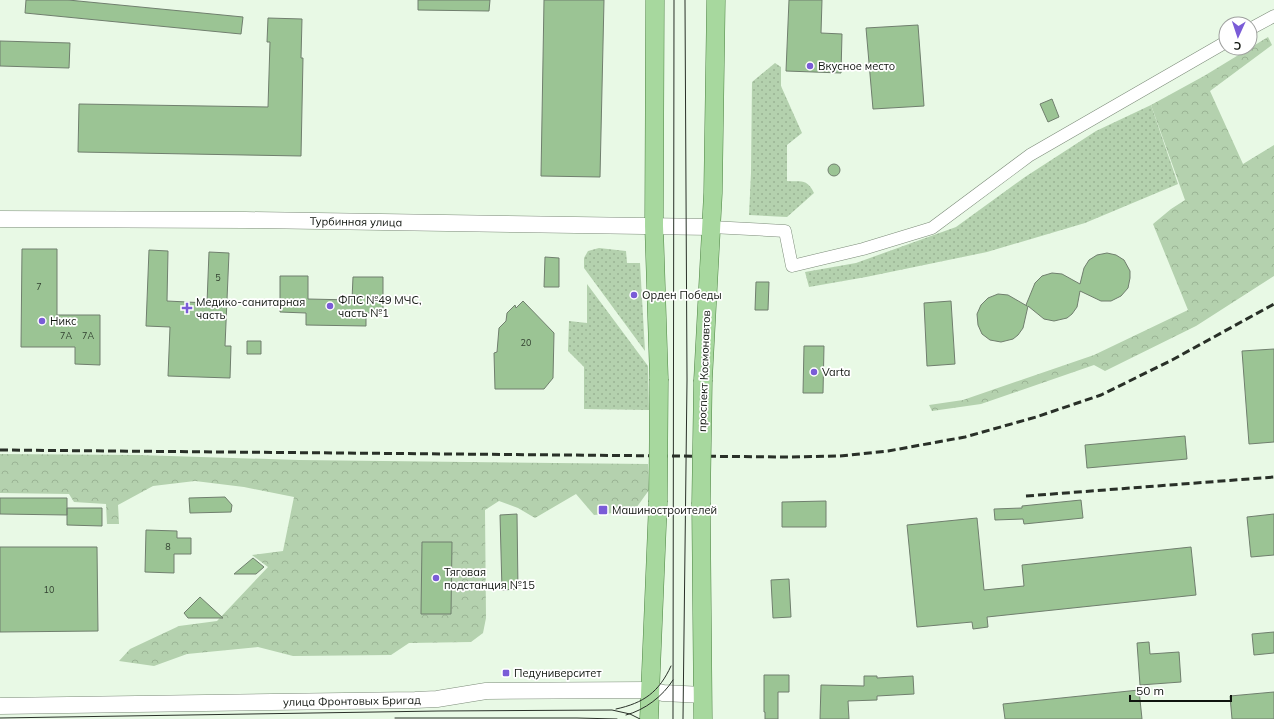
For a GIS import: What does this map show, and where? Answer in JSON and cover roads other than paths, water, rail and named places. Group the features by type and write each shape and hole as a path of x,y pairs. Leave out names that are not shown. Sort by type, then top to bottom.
{"main road":[{"path":"650,719 658,502 659,379 654,226 655,0"},
{"name":"проспект Космонавтов","path":"703,719 701,504 703,380 711,226 716,0"},
{"name":"Турбинная улица","path":"0,218 711,226"},
{"name":"улица Фронтовых Бригад","path":"0,706 415,700 437,699 486,690 651,690 663,693 703,695"}],"street":[{"path":"1258,25 1274,16"},
{"path":"711,226 785,231 792,266 863,249 932,228 1030,155 1218,47"}],"tram line":[{"path":"673,719 674,0"},
{"path":"683,719 687,380 685,0"},
{"path":"616,709 643,700 650,695 661,683 671,666"},
{"path":"626,715 640,710 653,702 664,692 673,680"},
{"path":"0,718 438,711 612,710 630,714 640,719"},
{"path":"395,718 617,719"}],"railway":[{"path":"0,450 790,457 840,456 888,451 965,437 1036,417 1101,395 1172,360 1274,304"},
{"path":"1026,496 1274,477"}],"place":[{"name":"Вкусное место","path":"810,66"},
{"name":"Орден Победы","path":"634,295"},
{"name":"ФПС №49 МЧС, часть №1","path":"330,306"},
{"name":"Медико-санитарная часть","path":"187,308"},
{"name":"Никс","path":"42,321"},
{"name":"Varta","path":"814,372"},
{"name":"Машиностроителей","path":"603,510"},
{"name":"Тяговая подстанция №15","path":"436,578"},
{"name":"Педуниверситет","path":"506,673"}]}
